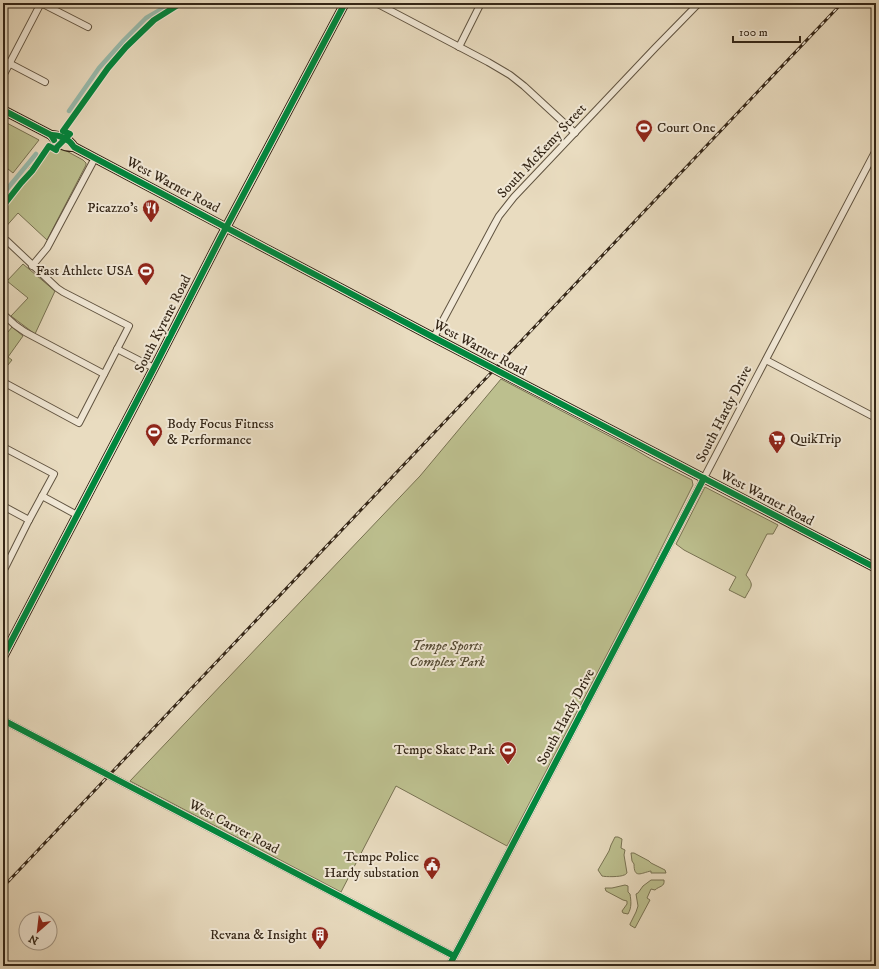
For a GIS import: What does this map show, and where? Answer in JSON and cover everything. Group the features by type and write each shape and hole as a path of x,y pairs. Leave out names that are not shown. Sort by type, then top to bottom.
{"main road":[{"name":"South Kyrene Road","path":"3,657 226,227 346,3"},
{"name":"West Warner Road","path":"3,110 51,135 55,141 68,148 74,147 876,568"}],"street":[{"path":"3,76 41,3 88,28"},
{"path":"376,3 488,62 516,80 574,133"},
{"path":"459,47 481,3"},
{"name":"South McKemy Street","path":"434,337 499,216 514,197 699,3"},
{"path":"3,60 45,82"},
{"name":"South Hardy Drive","path":"449,966 876,150"},
{"path":"32,266 47,248 95,158"},
{"path":"3,240 57,288 129,326 79,423 3,382"},
{"path":"3,314 15,325 26,332 104,374"},
{"path":"117,349 154,368"},
{"path":"766,360 876,418"},
{"path":"3,447 54,474 4,567"},
{"path":"42,496 77,515"},
{"path":"3,506 29,520"},
{"name":"West Carver Road","path":"3,720 454,956"}],"green space":[{"path":"3,121 39,140 13,173 3,165"},
{"path":"50,142 83,160 86,165 47,240 18,213 3,230 3,190 7,197"},
{"path":"23,264 55,291 35,334 11,316 28,298 7,281"},
{"path":"12,327 23,336 8,357 12,360 3,371 3,338"},
{"name":"Tempe Sports Complex Park","path":"501,379 692,480 693,485 640,591 507,846 396,786 341,892 130,781 420,476"},
{"path":"705,487 778,525 773,534 767,534 746,575 751,586 745,598 729,590 736,577 684,550 676,544"},
{"path":"615,837 622,839 621,848 625,850 624,855 627,873 620,876 602,876 598,870"},
{"path":"631,853 634,853 665,870 666,873 651,873 651,871 639,874 635,872"},
{"path":"651,880 664,880 664,882 663,885 655,890 651,889 647,898 650,900 635,928 630,924 638,906 636,894"},
{"path":"625,885 628,886 628,892 631,899 631,906 628,914 623,913 622,911 627,904 627,901 606,891 605,888"}],"waterway":[{"path":"69,111 99,68 124,40 146,18 172,3"},
{"path":"3,194 36,154"}],"railway":[{"path":"3,887 842,3"}],"cycle path":[{"path":"3,206 32,171 49,146 56,150 57,147 70,134 63,131 108,68 126,47 154,20 181,3"},
{"path":"3,657 221,237 345,3"},
{"path":"3,110 51,135 54,140"},
{"path":"51,135 64,138 74,147 431,336 876,568"},
{"path":"449,966 704,478"},
{"path":"3,720 454,956"}],"place":[{"name":"Court One","path":"644,143"},
{"name":"Picazzo’s","path":"151,223"},
{"name":"Fast Athlete USA","path":"146,286"},
{"name":"Body Focus Fitness & Performance","path":"154,447"},
{"name":"QuikTrip","path":"777,454"},
{"name":"Tempe Skate Park","path":"508,765"},
{"name":"Tempe Police Hardy substation","path":"432,880"},
{"name":"Revana & Insight","path":"320,950"}]}
